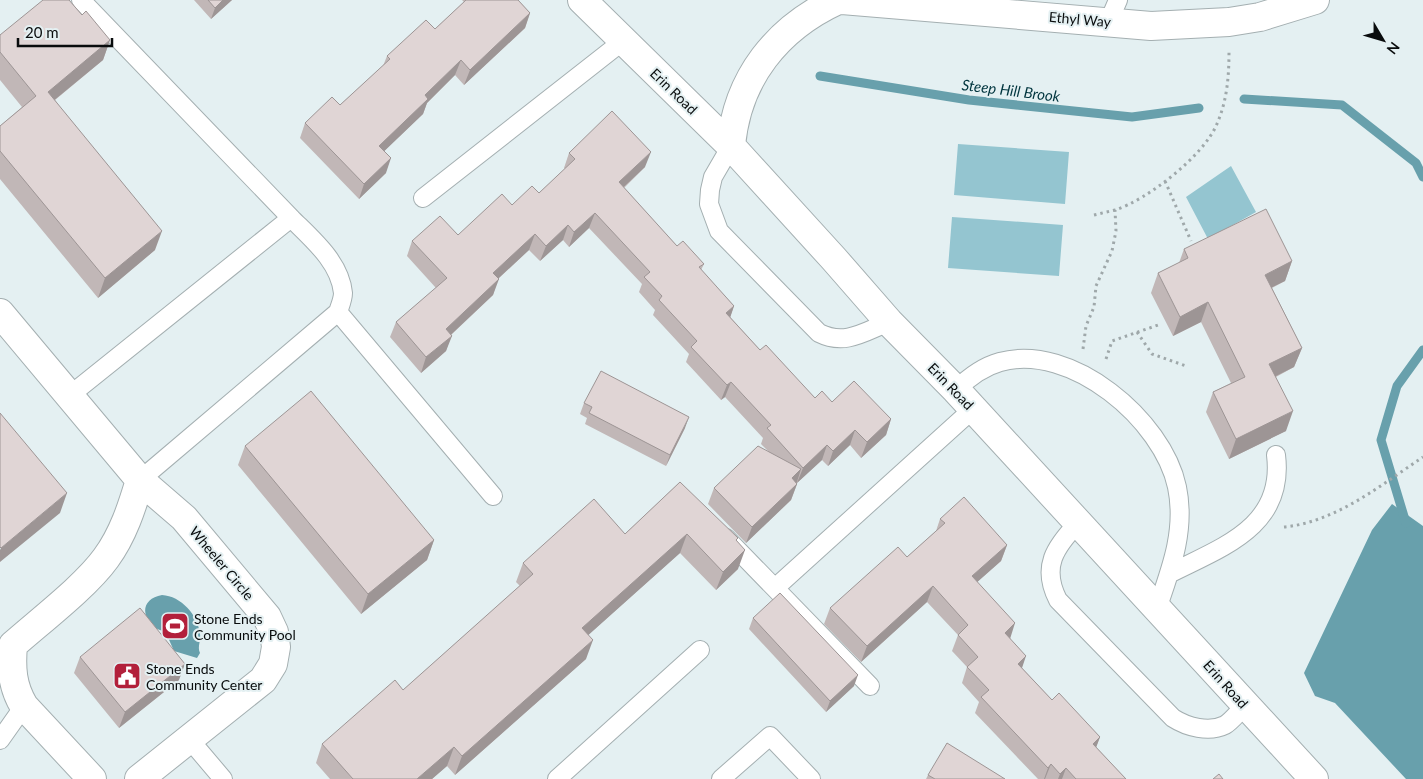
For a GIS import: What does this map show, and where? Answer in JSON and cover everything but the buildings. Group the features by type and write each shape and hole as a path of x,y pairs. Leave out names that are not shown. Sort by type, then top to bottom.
{"street":[{"name":"Erin Road","path":"582,0 731,146 889,322 965,399 1314,779"},
{"path":"731,146 732,127 744,89 767,51 782,36 816,10 838,0"},
{"name":"Ethyl Way","path":"842,0 1113,11 1151,26 1229,22 1260,17 1315,0"},
{"name":"Wheeler Circle","path":"0,313 140,480 184,518 213,551 267,617 274,632 276,647 273,664 263,680 139,779"},
{"path":"92,779 24,706 16,693 6,644 85,581 106,558 133,506 140,480"}],"lane":[{"path":"81,0 322,250 339,275 343,295 338,312 140,480"},
{"path":"423,198 623,41"},
{"path":"731,146 713,177 710,190 710,204 719,231 819,333 831,339 844,340 889,322"},
{"path":"69,396 291,218"},
{"path":"338,312 493,496"},
{"path":"775,588 965,399 973,374 1002,361 1036,360 1080,375 1108,390 1128,406 1158,439 1170,463 1177,487 1180,514 1178,540 1158,609"},
{"path":"1169,574 1241,537 1258,521 1267,506 1277,482 1276,454"},
{"path":"1078,523 1064,537 1052,561 1050,578 1058,600 1173,718 1182,724 1192,727 1215,728 1225,724 1245,706"},
{"path":"713,524 870,686"},
{"path":"557,779 700,650"},
{"path":"0,740 24,706"},
{"path":"721,779 770,736 810,779"},
{"path":"190,740 223,779"}],"path":[{"path":"1094,215 1115,210 1142,199 1165,181 1198,150 1217,123 1227,90 1229,22"},
{"path":"1165,181 1192,241"},
{"path":"1080,375 1086,326 1094,307 1096,286 1109,261 1115,238 1115,210"},
{"path":"1110,343 1161,324"},
{"path":"1137,332 1152,354 1160,359 1186,366"},
{"path":"1258,521 1276,527 1307,523 1344,507 1423,458"}],"shaded area":[{"path":"958,144 1069,152 1065,204 954,195"},
{"path":"1231,166 1256,212 1208,239 1186,197"},
{"path":"952,217 1063,225 1059,276 948,268"},
{"path":"1392,504 1423,526 1423,779 1406,779 1335,703 1315,696 1304,673 1372,530"},
{"name":"Stone Ends Community Pool","path":"162,595 169,596 182,603 196,620 200,637 200,653 197,658 174,651 166,633 155,628 148,620 145,611 148,603 151,599"}],"waterway":[{"name":"Steep Hill Brook","path":"820,76 969,100 1132,117 1199,108"},
{"name":"Steep Hill Brook","path":"1244,99 1342,105 1416,163 1423,177"},
{"name":"Steep Hill Brook","path":"1406,523 1381,440 1397,386 1423,350"}],"place":[{"name":"Stone Ends Community Pool","path":"175,626"},
{"name":"Stone Ends Community Center","path":"127,676"}]}
